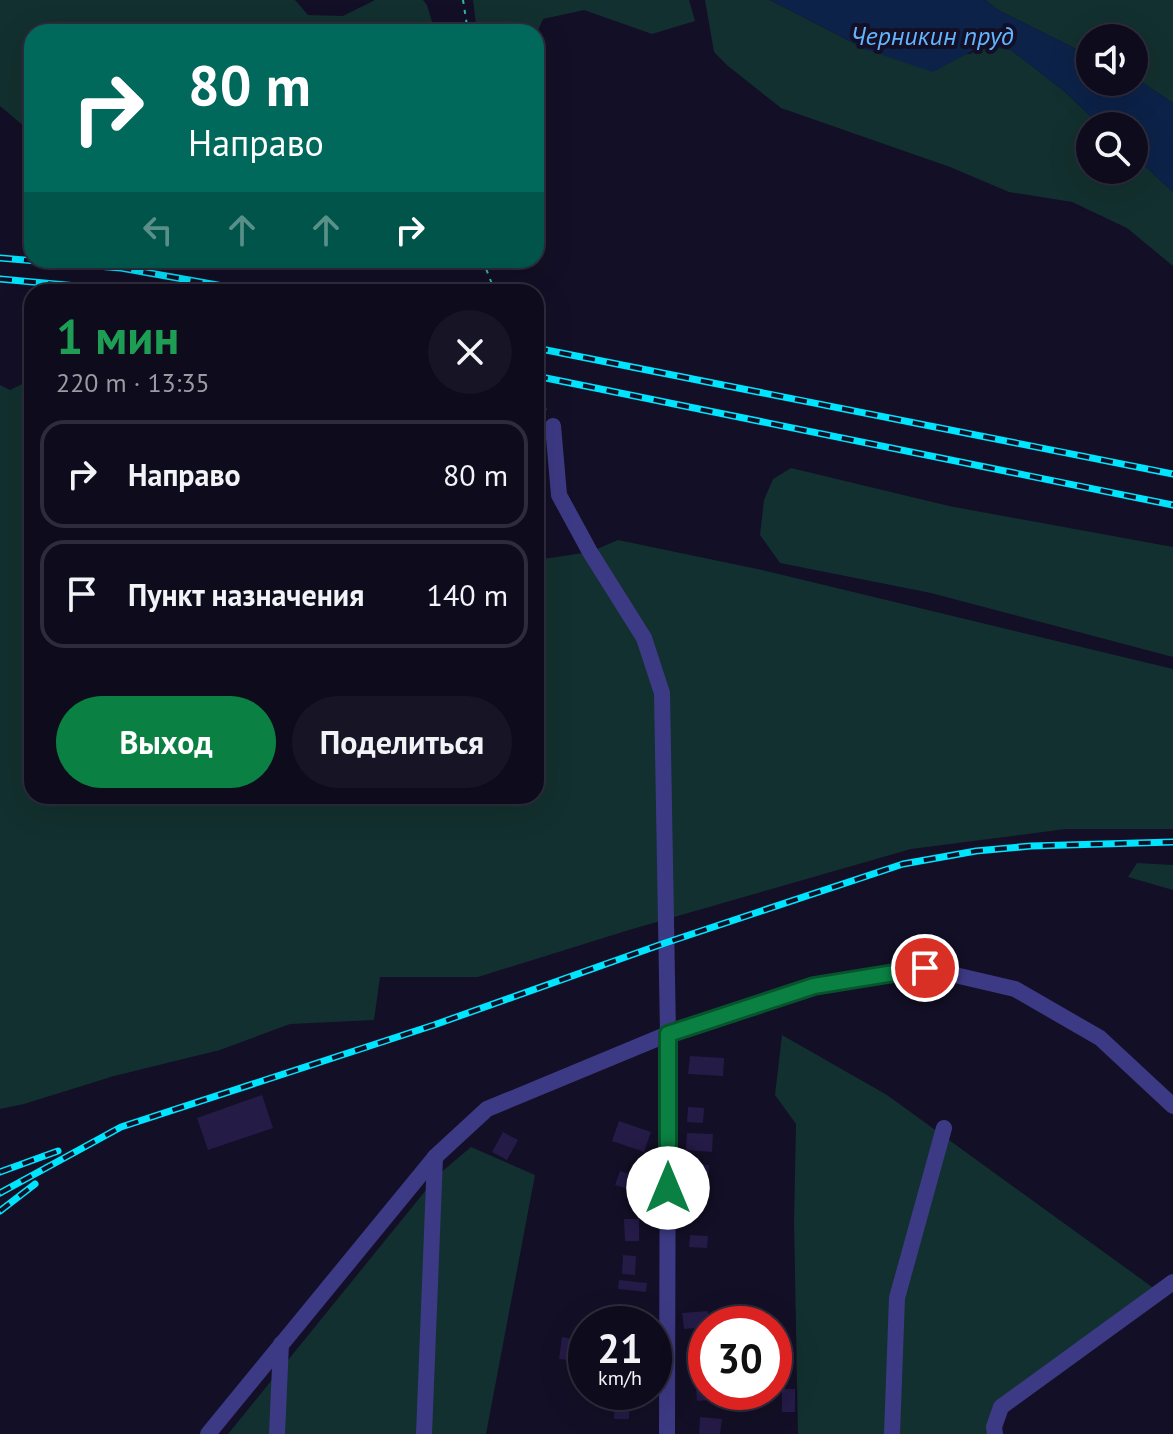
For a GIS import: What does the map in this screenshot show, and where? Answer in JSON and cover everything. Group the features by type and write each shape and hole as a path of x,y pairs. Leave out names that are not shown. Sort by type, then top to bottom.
{"street":[{"path":"553,426 559,495 590,552 644,638 662,693 668,1034 667,1434"},
{"path":"208,1434 435,1157 487,1109 668,1034 814,986 925,968 1015,989 1100,1038 1173,1106"},
{"path":"892,1434 897,1298 944,1128"},
{"path":"424,1434 435,1157"},
{"path":"995,1434 994,1427 1001,1407 1173,1282"},
{"path":"277,1434 281,1344"}],"path":[{"path":"463,0 467,24"},
{"path":"544,406 553,426"}],"green space":[{"path":"0,0 295,0 308,15 343,16 375,0 423,0 433,24 24,24 24,126 0,106"},
{"path":"473,0 689,0 695,21 652,34 584,10 543,19 541,24 476,24"},
{"path":"705,0 770,0 867,50 970,54 983,45 1011,50 1086,112 1076,112 1076,184 1148,184 1148,169 1173,192 1173,266 1127,228 1072,202 1009,192 950,167 781,108 714,52"},
{"path":"985,0 1173,0 1173,103 1148,86 1148,24 1076,24 1076,49 1000,11"},
{"path":"24,383 24,804 544,804 544,559 590,552 618,540 762,570 1173,669 1173,829 1066,829 911,849 478,977 380,977 374,1020 290,1024 220,1050 0,1109 0,385 10,390"},
{"path":"791,468 949,506 1173,547 1173,657 931,593 780,563 760,535 764,500 773,479"},
{"path":"1137,863 1173,865 1173,890 1128,877"},
{"path":"782,1035 887,1095 1159,1292 1001,1407 995,1434 798,1434 794,1221 796,1124 775,1095"},
{"path":"471,1147 535,1175 486,1434 228,1434 439,1174"}],"water":[{"name":"Черникин пруд","path":"770,0 985,0 1000,11 1076,49 1076,96 1148,96 1148,86 1173,103 1173,192 1148,169 1148,112 1086,112 1011,50 983,45 933,72 867,50"}],"building":[{"path":"690,1056 724,1058 723,1076 688,1074"},
{"path":"262,1095 273,1128 208,1150 197,1118"},
{"path":"688,1107 704,1108 703,1123 687,1122"},
{"path":"619,1121 651,1132 644,1152 612,1141"},
{"path":"503,1132 518,1140 507,1160 492,1152"},
{"path":"687,1133 713,1134 712,1152 686,1150"},
{"path":"688,1164 709,1165 707,1194 686,1193"},
{"path":"620,1171 646,1179 641,1193 615,1185"},
{"path":"624,1219 639,1219 639,1241 625,1241"},
{"path":"690,1235 708,1236 707,1248 689,1247"},
{"path":"623,1255 636,1256 635,1275 622,1274"},
{"path":"619,1280 647,1283 646,1292 618,1289"},
{"path":"682,1313 688,1313 688,1329 684,1329"},
{"path":"562,1337 568,1338 568,1360 559,1359"},
{"path":"792,1389 795,1389 795,1412 782,1412 792,1410"},
{"path":"614,1410 629,1410 629,1419 614,1419"},
{"path":"700,1417 722,1419 720,1434 699,1434"}],"railway":[{"path":"0,258 24,260"},
{"path":"121,268 212,284"},
{"path":"0,279 55,284"},
{"path":"544,350 1173,474"},
{"path":"544,378 1173,505"},
{"path":"0,1193 121,1127 434,1025 665,943 903,864 976,851 1031,846 1173,842"},
{"path":"0,1172 58,1151"},
{"path":"0,1211 35,1184"}],"route":[{"path":"668,1188 668,1034 814,986 925,968"}]}
